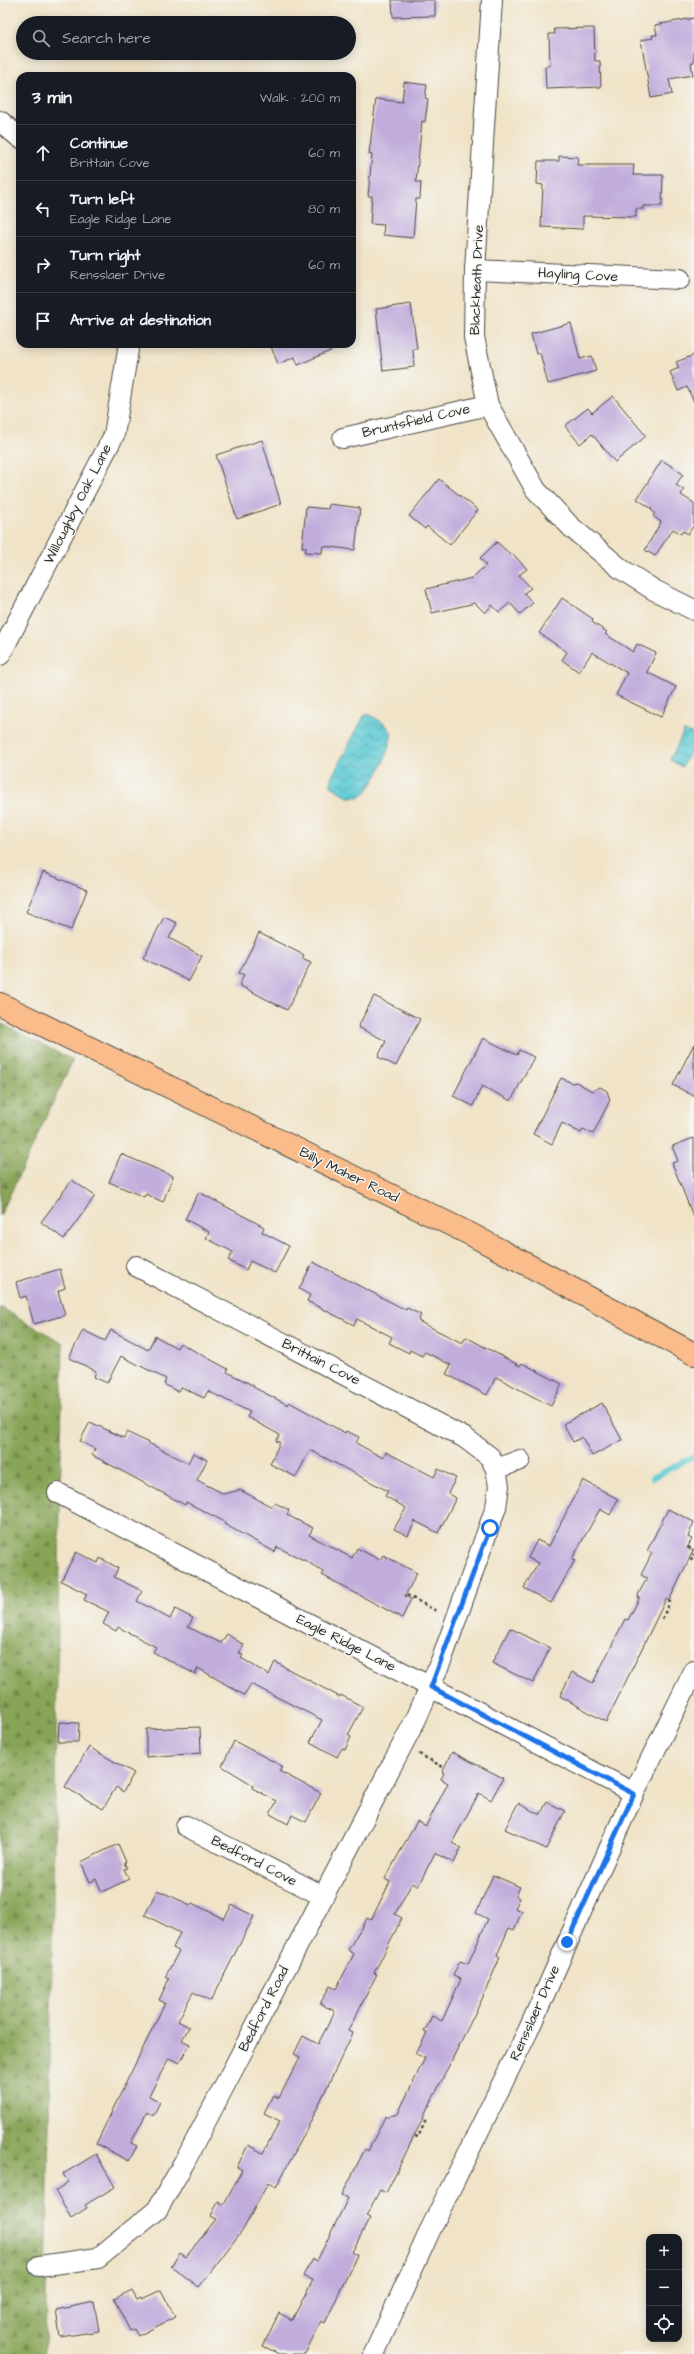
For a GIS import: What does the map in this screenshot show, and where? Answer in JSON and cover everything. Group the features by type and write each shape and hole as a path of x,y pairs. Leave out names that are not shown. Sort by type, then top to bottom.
{"main road":[{"name":"Billy Maher Road","path":"0,1004 472,1235 694,1354"}],"street":[{"name":"Blackheath Drive","path":"492,0 475,270 474,337 488,405 536,490 571,527 621,569 654,590 694,610"},
{"path":"0,121 16,135"},
{"name":"Hayling Cove","path":"475,270 680,279"},
{"name":"Willoughby Oak Lane","path":"0,655 114,435 128,348"},
{"name":"Bruntsfield Cove","path":"343,438 488,405"},
{"name":"Brittain Cove","path":"136,1266 465,1438 490,1457 496,1469 499,1486 496,1508 431,1687"},
{"path":"496,1469 520,1460"},
{"name":"Eagle Ridge Lane","path":"58,1493 634,1794"},
{"name":"Rensslaer Drive","path":"374,2354 433,2224 528,2031 634,1794 694,1671"},
{"name":"Bedford Road","path":"39,2266 98,2258 157,2210 188,2156 431,1687"},
{"name":"Bedford Cove","path":"186,1826 323,1896"}],"path":[{"path":"688,1547 694,1550"},
{"path":"690,1561 694,1554"},
{"path":"407,1595 443,1615"},
{"path":"662,1619 670,1602 666,1600"},
{"path":"417,1753 443,1767"},
{"path":"415,2136 418,2137 426,2120"}],"green space":[{"path":"0,1023 73,1060 0,1216"},
{"path":"0,1307 63,1343 45,2354 0,2354"}],"water":[{"path":"369,714 386,725 392,733 388,750 377,776 367,791 361,797 348,797 331,786 331,778 364,716"},
{"path":"684,731 694,735 694,751 692,748 682,767 670,760"}],"building":[{"path":"392,0 435,0 435,16 393,17"},
{"path":"694,18 694,62 691,63 693,75 669,79 672,94 651,98 641,40 653,38 652,35 657,35 655,25"},
{"path":"594,28 595,61 600,61 601,87 546,89 545,66 550,66 549,34 555,34 554,29"},
{"path":"404,82 427,85 425,98 428,99 425,122 422,121 416,182 421,182 420,199 416,199 413,238 383,235 384,225 370,224 372,196 368,196 372,155 369,154 376,99 402,102"},
{"path":"559,156 578,157 577,165 634,165 633,175 663,175 662,206 643,206 643,209 636,209 636,217 583,216 583,229 541,227 543,185 537,184 538,161 559,161"},
{"path":"411,304 417,349 413,349 414,367 383,371 376,309"},
{"path":"571,323 580,359 592,356 596,371 548,384 540,353 536,354 531,334"},
{"path":"272,348 337,348 298,365 295,357 278,364"},
{"path":"694,355 694,402 687,387 678,391 670,372 679,368 676,362"},
{"path":"613,396 646,436 615,462 592,434 580,444 565,426 588,408 592,413"},
{"path":"262,440 281,504 237,519 216,455"},
{"path":"662,460 683,474 676,485 684,490 681,495 694,503 694,525 688,534 683,531 681,534 673,529 655,556 645,550 661,522 653,516 655,513 651,510 652,509 637,499"},
{"path":"439,479 478,510 450,545 427,526 425,529 409,516"},
{"path":"329,504 360,508 355,550 323,546 322,553 305,552 306,547 302,547 306,507 328,509"},
{"path":"497,542 511,555 513,554 527,569 519,575 531,588 524,593 533,603 520,614 510,603 499,612 492,605 485,613 475,603 432,613 426,589 472,578 486,565 480,558"},
{"path":"562,598 593,619 592,622 607,632 605,634 633,652 637,644 656,653 647,672 676,687 661,717 616,695 627,673 592,652 579,672 562,660 567,652 539,633"},
{"path":"43,872 87,890 71,930 26,912"},
{"path":"164,917 177,923 169,938 202,956 189,981 143,958"},
{"path":"259,933 304,955 302,958 311,962 287,1010 239,985 244,975 239,973"},
{"path":"374,996 420,1019 396,1066 378,1057 386,1041 358,1027"},
{"path":"483,1038 517,1055 519,1050 534,1057 511,1101 482,1086 473,1106 453,1096"},
{"path":"694,1044 694,1096 673,1085"},
{"path":"561,1078 572,1083 576,1082 592,1091 600,1087 607,1091 610,1100 593,1134 583,1129 581,1133 562,1123 552,1144 533,1134"},
{"path":"694,1138 693,1216 672,1163 678,1161 672,1146"},
{"path":"121,1154 173,1176 163,1202 146,1194 144,1197 109,1182"},
{"path":"72,1180 95,1196 64,1239 41,1222"},
{"path":"199,1192 264,1227 262,1232 289,1246 275,1273 250,1261 246,1270 228,1260 233,1252 206,1238 209,1232 185,1219"},
{"path":"313,1262 406,1310 407,1308 421,1315 418,1321 462,1343 466,1337 520,1366 522,1363 562,1384 551,1406 496,1377 487,1395 446,1374 451,1365 425,1352 422,1356 410,1350 409,1353 389,1343 392,1337 357,1319 354,1325 307,1301 310,1295 299,1289"},
{"path":"60,1269 65,1288 58,1291 65,1315 34,1324 26,1296 20,1298 16,1282"},
{"path":"83,1330 105,1341 111,1330 148,1350 155,1336 177,1348 180,1343 228,1369 227,1372 254,1386 253,1387 288,1405 289,1402 345,1433 346,1431 359,1437 356,1443 383,1458 386,1452 434,1477 438,1469 456,1478 448,1493 456,1498 438,1533 415,1521 408,1536 394,1529 406,1508 385,1496 388,1491 310,1450 296,1477 270,1464 280,1442 276,1441 280,1435 247,1417 250,1412 208,1391 204,1398 181,1387 178,1392 164,1384 166,1379 121,1356 107,1383 94,1377 96,1371 69,1358"},
{"path":"602,1403 622,1440 592,1456 582,1437 573,1442 563,1424"},
{"path":"90,1422 124,1438 127,1432 188,1463 193,1453 207,1460 197,1480 224,1494 240,1490 272,1507 275,1503 289,1510 287,1515 313,1528 309,1535 352,1558 357,1548 380,1560 383,1555 417,1573 405,1596 411,1599 402,1618 322,1575 323,1572 308,1562 277,1547 275,1552 224,1524 225,1522 186,1502 185,1505 92,1455 95,1449 80,1441"},
{"path":"583,1480 618,1499 610,1515 600,1509 572,1559 575,1560 551,1603 524,1588 538,1563 528,1558 537,1540 549,1546"},
{"path":"668,1509 694,1522 688,1537 692,1539 687,1548 693,1551 669,1601 666,1599 606,1722 560,1696 572,1672 593,1683 625,1619 628,1620 639,1599 638,1595 647,1578 641,1575 652,1553 647,1551"},
{"path":"76,1552 98,1563 100,1558 118,1568 114,1577 142,1591 137,1601 170,1619 175,1609 193,1618 188,1627 221,1643 227,1634 244,1645 239,1653 243,1655 241,1658 269,1675 275,1662 340,1697 341,1695 363,1707 348,1735 351,1737 345,1750 342,1748 337,1757 310,1742 322,1720 251,1684 244,1695 198,1668 195,1674 153,1652 156,1647 118,1627 116,1631 103,1624 109,1612 84,1600 87,1594 61,1581"},
{"path":"510,1628 550,1648 533,1683 492,1663"},
{"path":"59,1722 79,1723 78,1742 58,1742"},
{"path":"200,1727 201,1753 146,1757 146,1729"},
{"path":"234,1741 282,1766 279,1771 321,1793 306,1822 292,1815 288,1824 270,1814 277,1801 252,1788 253,1785 222,1766"},
{"path":"89,1747 134,1773 123,1792 116,1787 103,1809 65,1787"},
{"path":"452,1752 503,1778 491,1800 479,1793 452,1843 461,1848 454,1863 435,1853 418,1886 412,1883 395,1914 402,1918 374,1973 377,1974 348,2031 353,2033 305,2133 276,2187 268,2183 244,2228 199,2287 171,2266 180,2253 186,2257 216,2219 211,2216 218,2201 224,2205 242,2170 237,2167 248,2145 263,2153 280,2121 264,2113 273,2095 279,2098 300,2057 294,2054 303,2036 318,2044 335,2011 320,2004 330,1986 336,1989 354,1954 348,1950 367,1918 371,1920 390,1882 385,1879 417,1821 426,1826 448,1783 441,1779 444,1773 442,1772"},
{"path":"547,1802 565,1811 546,1849 505,1829 518,1803 540,1815"},
{"path":"118,1844 126,1862 124,1863 127,1868 124,1869 129,1879 102,1892 96,1879 90,1882 81,1862"},
{"path":"493,1875 520,1887 516,1896 520,1898 515,1908 522,1911 514,1930 509,1928 497,1955 500,1957 482,1999 386,2193 380,2190 366,2216 370,2218 352,2252 357,2255 325,2323 321,2321 305,2354 279,2354 263,2346 279,2313 292,2320 313,2280 303,2276 312,2259 317,2261 348,2198 342,2195 365,2149 368,2151 385,2117 398,2114 425,2058 416,2054 427,2033 424,2032 432,2016 442,2021 461,1979 453,1976 460,1961 468,1964 488,1919 476,1913"},
{"path":"157,1890 191,1905 192,1903 224,1919 232,1905 254,1916 211,2001 193,1992 178,2021 189,2027 182,2040 190,2044 179,2063 169,2058 149,2096 160,2102 153,2116 147,2112 131,2143 137,2146 129,2161 96,2144 165,2003 159,2000 169,1979 165,1977 179,1951 173,1948 180,1933 145,1915"},
{"path":"96,2154 115,2187 85,2205 87,2208 71,2218 55,2191 68,2182 63,2174"},
{"path":"132,2290 137,2299 141,2297 142,2299 161,2290 175,2317 138,2336 134,2329 130,2331 114,2299"},
{"path":"94,2302 99,2331 60,2337 56,2310"}],"waterway":[{"path":"652,1478 694,1456"}],"route":[{"path":"490,1528 431,1687 634,1794 567,1942"}]}
